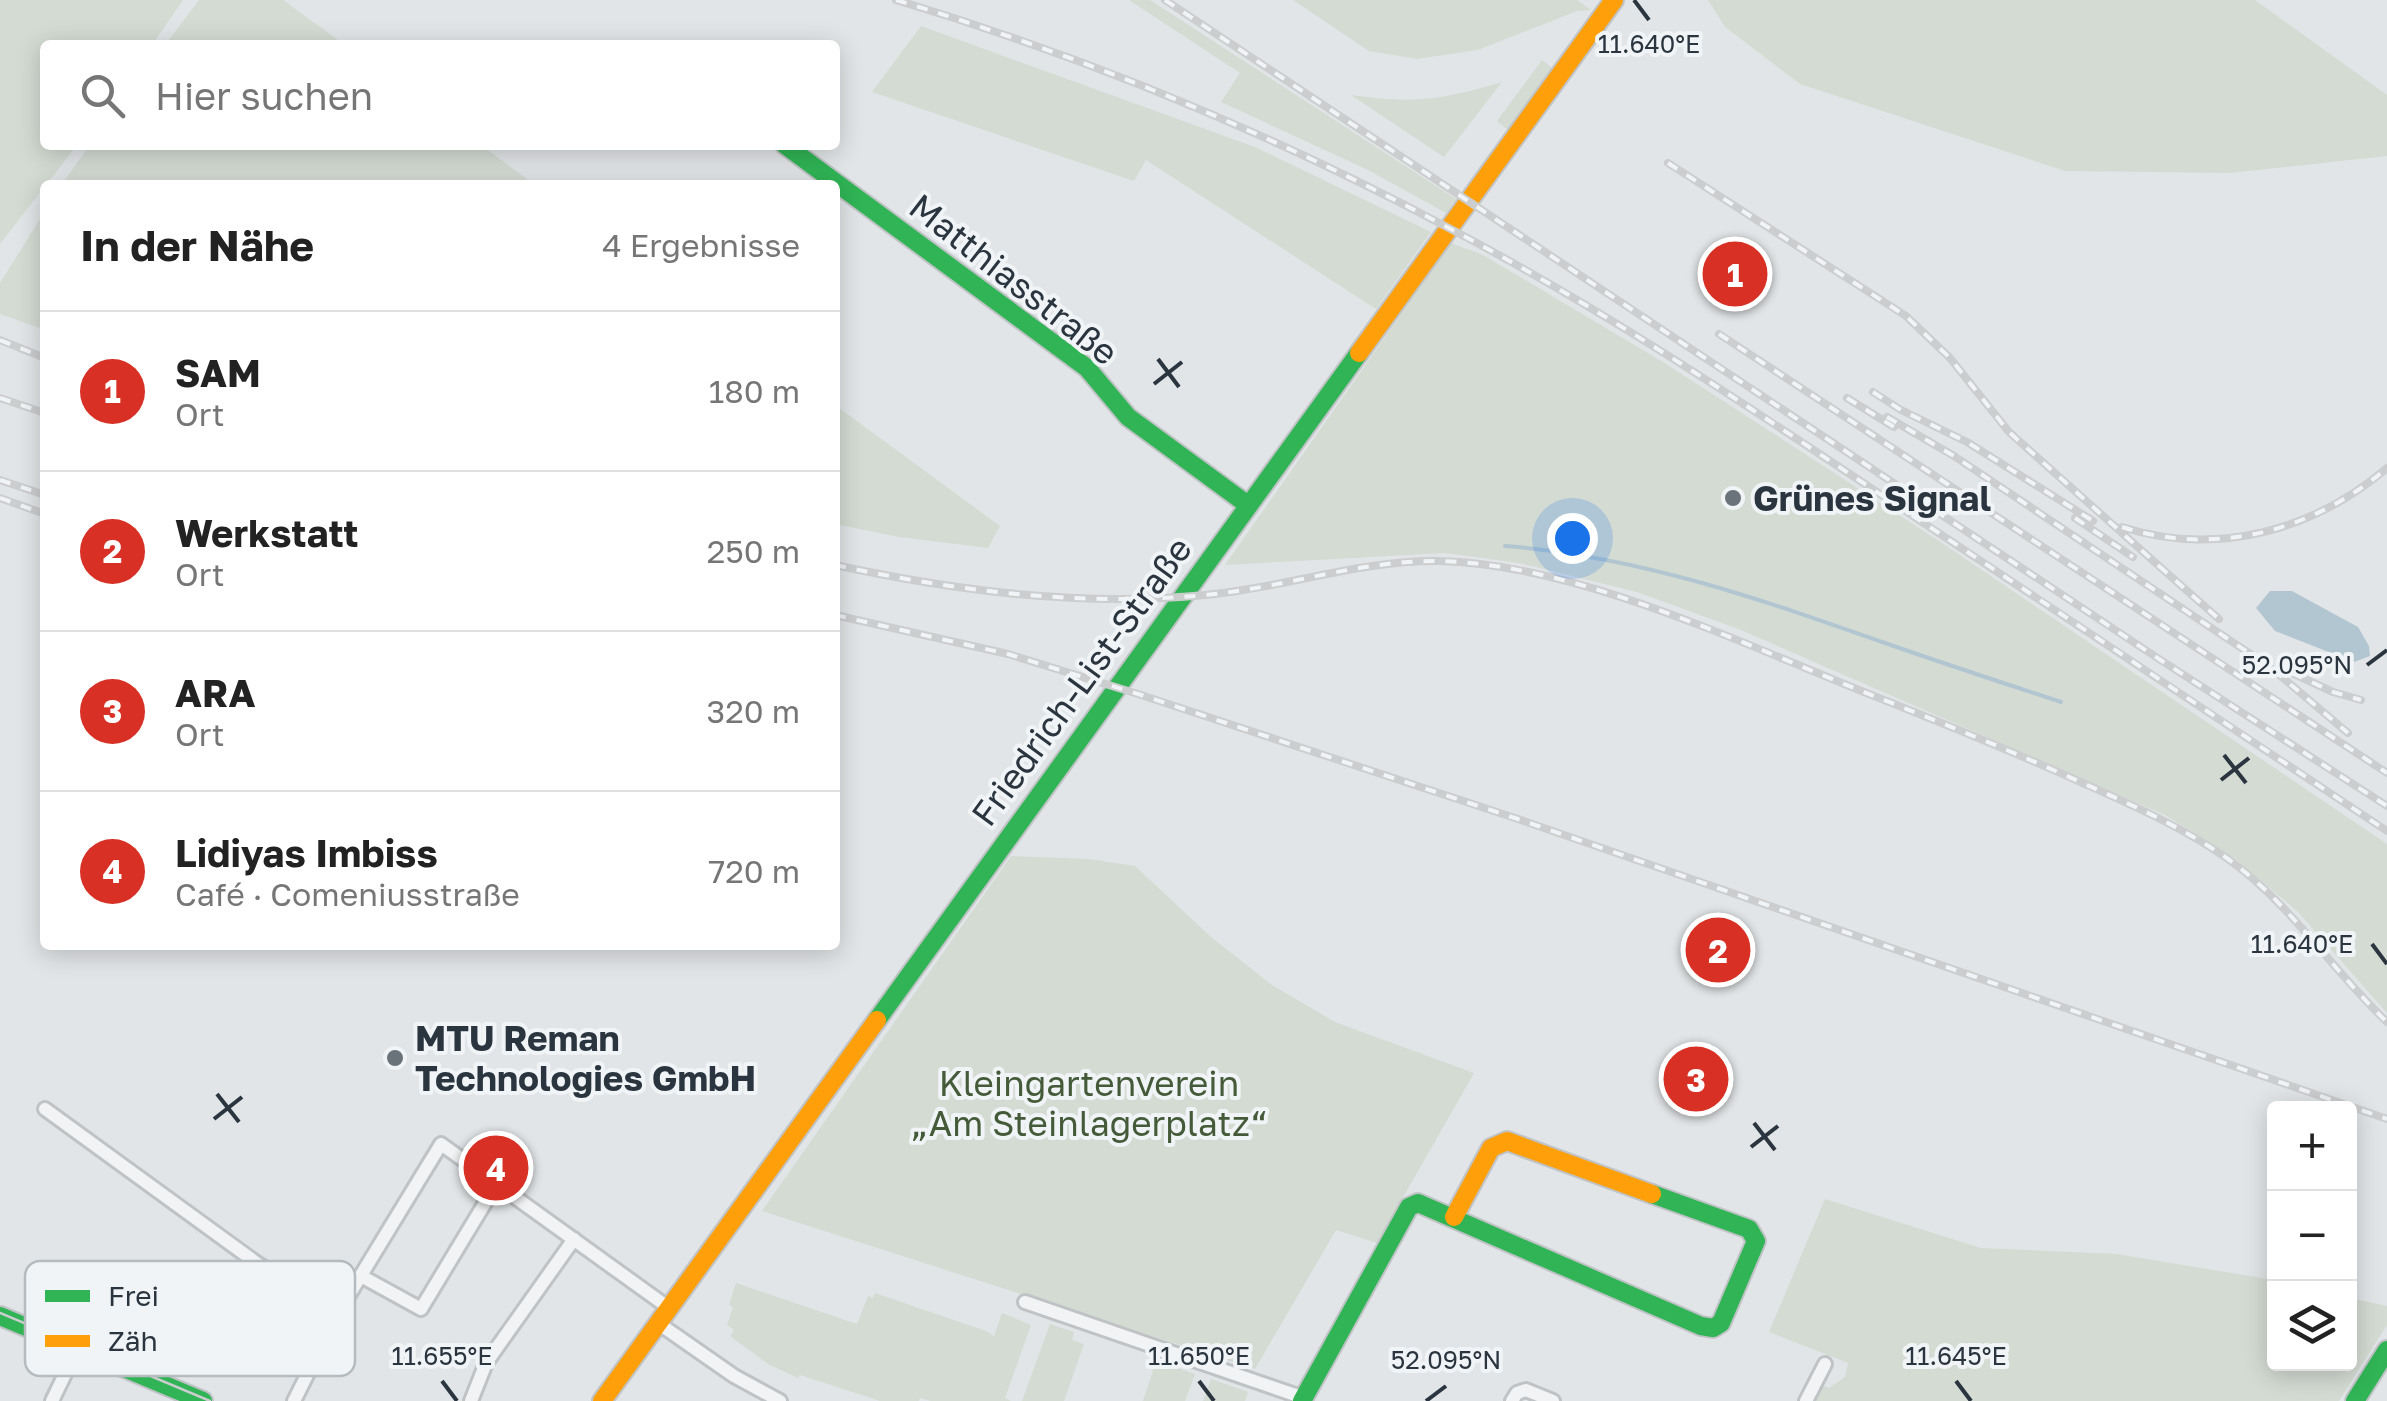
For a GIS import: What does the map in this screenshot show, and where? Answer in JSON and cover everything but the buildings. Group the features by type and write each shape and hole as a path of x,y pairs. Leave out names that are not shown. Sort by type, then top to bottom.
{"street":[{"name":"Friedrich-List-Straße","path":"602,1401 1614,0"},
{"name":"Matthiasstraße","path":"791,150 832,180"},
{"name":"Matthiasstraße","path":"840,186 1079,362 1128,417 1248,505"},
{"path":"45,1110 254,1261"},
{"path":"1025,1302 1303,1399 1410,1207 1418,1203 1713,1328 1721,1323 1756,1241 1748,1228 1506,1141 1491,1148 1446,1214"},
{"path":"355,1286 441,1144 574,1240 734,1376 780,1401"},
{"path":"361,1276 421,1309 497,1183"},
{"path":"471,1401 486,1363 574,1240"},
{"path":"0,1316 25,1326"},
{"path":"2354,1401 2387,1351"},
{"path":"1806,1401 1825,1364"},
{"path":"52,1401 64,1376"},
{"path":"144,1376 204,1401"},
{"path":"294,1401 306,1376"},
{"path":"1516,1396 1553,1401"}],"green space":[{"path":"0,0 183,0 155,40 40,40 40,150 73,150 50,180 40,180 40,193 0,244"},
{"path":"199,0 283,0 338,40 169,40"},
{"path":"1129,0 1150,0 1456,199 1446,213 1368,170 1221,102 1240,73"},
{"path":"1293,0 1577,0 1591,10 1577,11 1478,50 1417,59 1369,51"},
{"path":"1708,0 2255,0 2387,95 2387,156 2230,173 2065,171 1800,84 1725,27"},
{"path":"921,26 1255,147 1431,232 1376,309 1146,160 1134,181 872,92"},
{"path":"1542,60 1554,69 1508,130 1497,121"},
{"path":"1502,82 1444,157 1351,95 1428,99"},
{"path":"86,150 488,150 528,180 65,180"},
{"path":"40,219 40,328 0,314 0,283"},
{"path":"1451,243 1483,255 1663,362 1936,539 2387,844 2387,1013 2298,912 2237,860 2165,815 1741,630 1637,592 1519,563 1445,553 1225,565"},
{"path":"840,409 1000,526 988,548 840,525"},
{"name":"Kleingartenverein „Am Steinlagerplatz“","path":"1011,856 1089,859 1135,866 1211,937 1272,985 1335,1022 1474,1073 1377,1243 1336,1230 1255,1369 762,1211"},
{"path":"1825,1199 1981,1248 2117,1254 2267,1279 2267,1371 2357,1371 2357,1300 2387,1306 2387,1325 2339,1401 1812,1401 1820,1384 1829,1388 1845,1377 1848,1363 1769,1332"},
{"path":"736,1283 857,1324 868,1296 873,1298 875,1293 994,1336 1002,1313 1031,1325 1005,1398 1011,1401 880,1401 800,1375 798,1378 768,1364 730,1336 734,1330 727,1325 733,1307 729,1305"},
{"path":"1050,1324 1074,1332 1072,1340 1084,1344 1064,1401 1022,1401"},
{"path":"1156,1361 1195,1374 1185,1401 1143,1401"},
{"path":"1211,1379 1248,1392 1245,1401 1203,1401"}],"water":[{"path":"2270,591 2292,591 2358,627 2370,656 2354,662 2275,631 2256,608"}],"waterway":[{"path":"1505,546 1603,559 1700,582 2061,702"}],"tram line":[{"path":"0,1313 25,1323"},
{"path":"150,1376 210,1401"}],"railway":[{"path":"896,0 1037,46 1176,100 1312,159 1503,257 1727,393 2387,831"},
{"path":"1165,0 2387,806"},
{"path":"1668,163 1906,316 1950,358 2009,432 2168,574"},
{"path":"1719,334 2387,773"},
{"path":"0,340 40,356"},
{"path":"1873,392 1967,442 2093,521"},
{"path":"0,398 40,411"},
{"path":"1847,398 1894,427"},
{"path":"1887,417 1954,456 2249,653 2348,733"},
{"path":"2122,527 2157,536 2193,539 2262,532 2328,508 2387,468"},
{"path":"0,480 40,493"},
{"path":"0,498 40,512"},
{"path":"2075,518 2133,557"},
{"path":"840,566 973,589 1112,599 1205,595 1351,569 1439,561 1547,576 1604,592 1660,610 1980,739 2176,827 2228,859 2272,896 2387,1022"},
{"path":"2159,566 2219,619"},
{"path":"840,616 1008,654 1138,694 1515,818 2387,1119"},
{"path":"2292,673 2361,700"}],"traffic: fast":[{"path":"792,150 832,180"},
{"path":"840,186 1087,368 1128,417 1248,505"},
{"path":"877,1020 1359,353"},
{"path":"1302,1401 1409,1207 1418,1203 1713,1328 1721,1323 1756,1241 1749,1229 1652,1194"},
{"path":"0,1316 25,1326"},
{"path":"2355,1401 2387,1350"},
{"path":"143,1376 203,1401"}],"traffic: slow":[{"path":"1359,353 1614,0"},
{"path":"602,1401 877,1020"},
{"path":"1454,1217 1491,1148 1507,1141 1652,1194"}],"place":[{"name":"SAM","path":"1735,274"},
{"name":"Grünes Signal","path":"1733,498"},
{"name":"Werkstatt","path":"1718,950"},
{"name":"MTU Reman Technologies GmbH","path":"395,1058"},
{"name":"ARA","path":"1696,1079"},
{"name":"Lidiyas Imbiss","path":"496,1168"}]}
